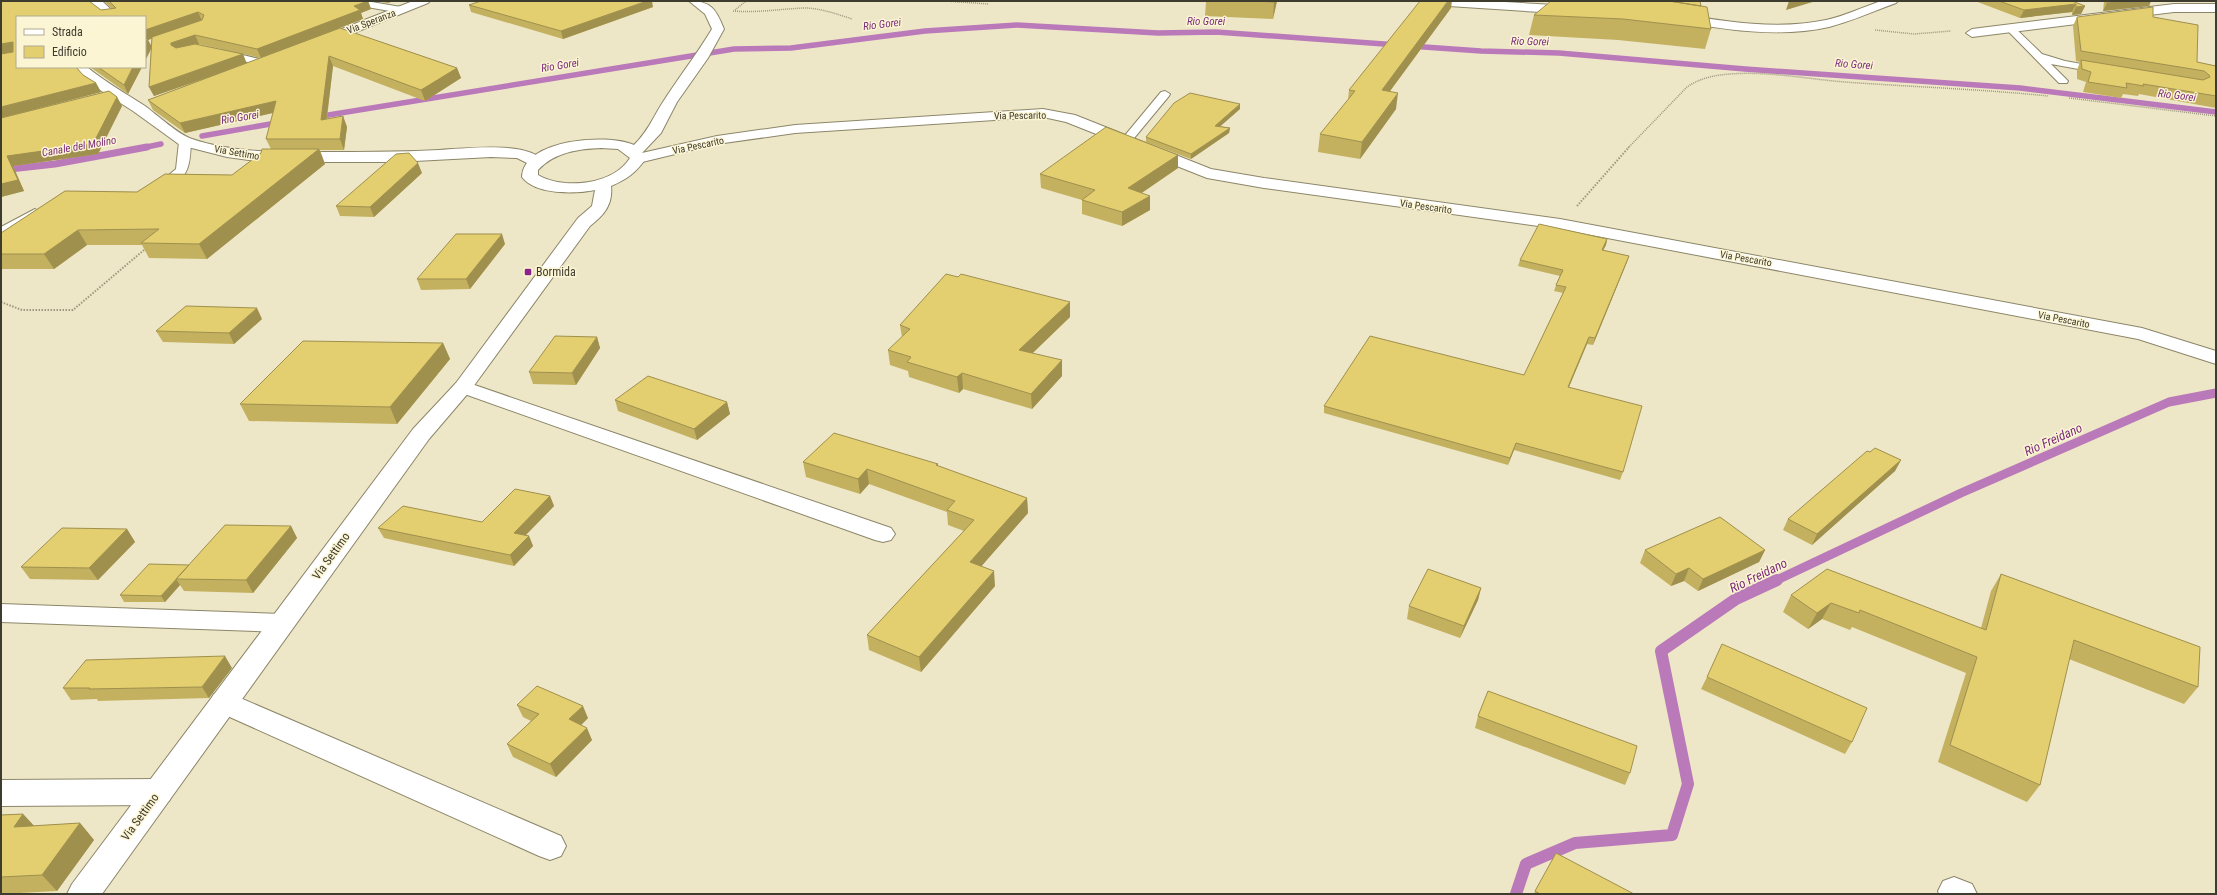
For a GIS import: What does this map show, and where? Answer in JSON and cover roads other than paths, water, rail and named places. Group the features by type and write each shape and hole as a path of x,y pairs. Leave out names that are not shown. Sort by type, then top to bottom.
{"street":[{"path":"94,3 111,1"},
{"name":"Via Speranza","path":"308,46 424,1"},
{"path":"627,173 636,165 637,155 654,133 670,102 701,58 718,29 714,16 704,5 695,1"},
{"path":"1433,1 1563,5 1581,11"},
{"path":"1669,16 1715,24 1766,28 1819,25 1892,1"},
{"path":"94,3 112,16"},
{"path":"1972,33 2174,8 2216,8"},
{"path":"245,70 279,58"},
{"name":"Via Settimo","path":"80,68 94,80 138,108 185,142 227,152 263,157 396,157 491,152 520,154 536,162"},
{"path":"101,98 117,94"},
{"path":"138,108 153,103"},
{"name":"Via Pescarito","path":"637,155 718,140 795,129 1043,113 1070,118 1207,173 1302,189 1560,224 2142,334 2216,358"},
{"path":"615,144 659,121"},
{"path":"637,155 615,144 585,144 555,151 536,162 530,170 530,177 536,183 546,186 572,188 602,183 718,140"},
{"name":"Via Settimo","path":"491,152 519,147 555,151"},
{"name":"Via Settimo","path":"83,894 421,434 463,387 584,222 596,213 604,202 602,183"},
{"path":"572,188 581,198 584,222"},
{"path":"463,387 883,534"},
{"path":"1,613 282,623"},
{"path":"224,702 550,846"},
{"path":"1,793 158,792"}],"lane":[{"path":"350,1 401,10"},
{"path":"2010,28 2062,82"},
{"path":"213,51 264,63"},
{"path":"2038,56 2063,64 2108,72"},
{"path":"1126,141 1165,94"},
{"path":"153,193 178,177 184,168 185,142"},
{"path":"1,232 47,208"}],"waterway":[{"name":"Rio Gorei","path":"316,117 734,49 791,48 925,31 1017,25 1158,33 1216,32 1398,45"},
{"name":"Rio Gorei","path":"1410,46 1481,51 1559,53 1745,69 2020,88 2216,112"},
{"name":"Rio Gorei","path":"202,136 282,122"},
{"name":"Canale del Molino","path":"145,147 161,144"},
{"name":"Canale del Molino","path":"1,170 55,164 145,147"},
{"name":"Rio Freidano","path":"1775,581 1961,493 2169,402 2216,393"},
{"name":"Rio Freidano","path":"1516,894 1526,864 1575,843 1672,835 1688,784 1661,651 1736,599 1777,580"}],"place":[{"name":"Bormida","path":"528,272"}]}
